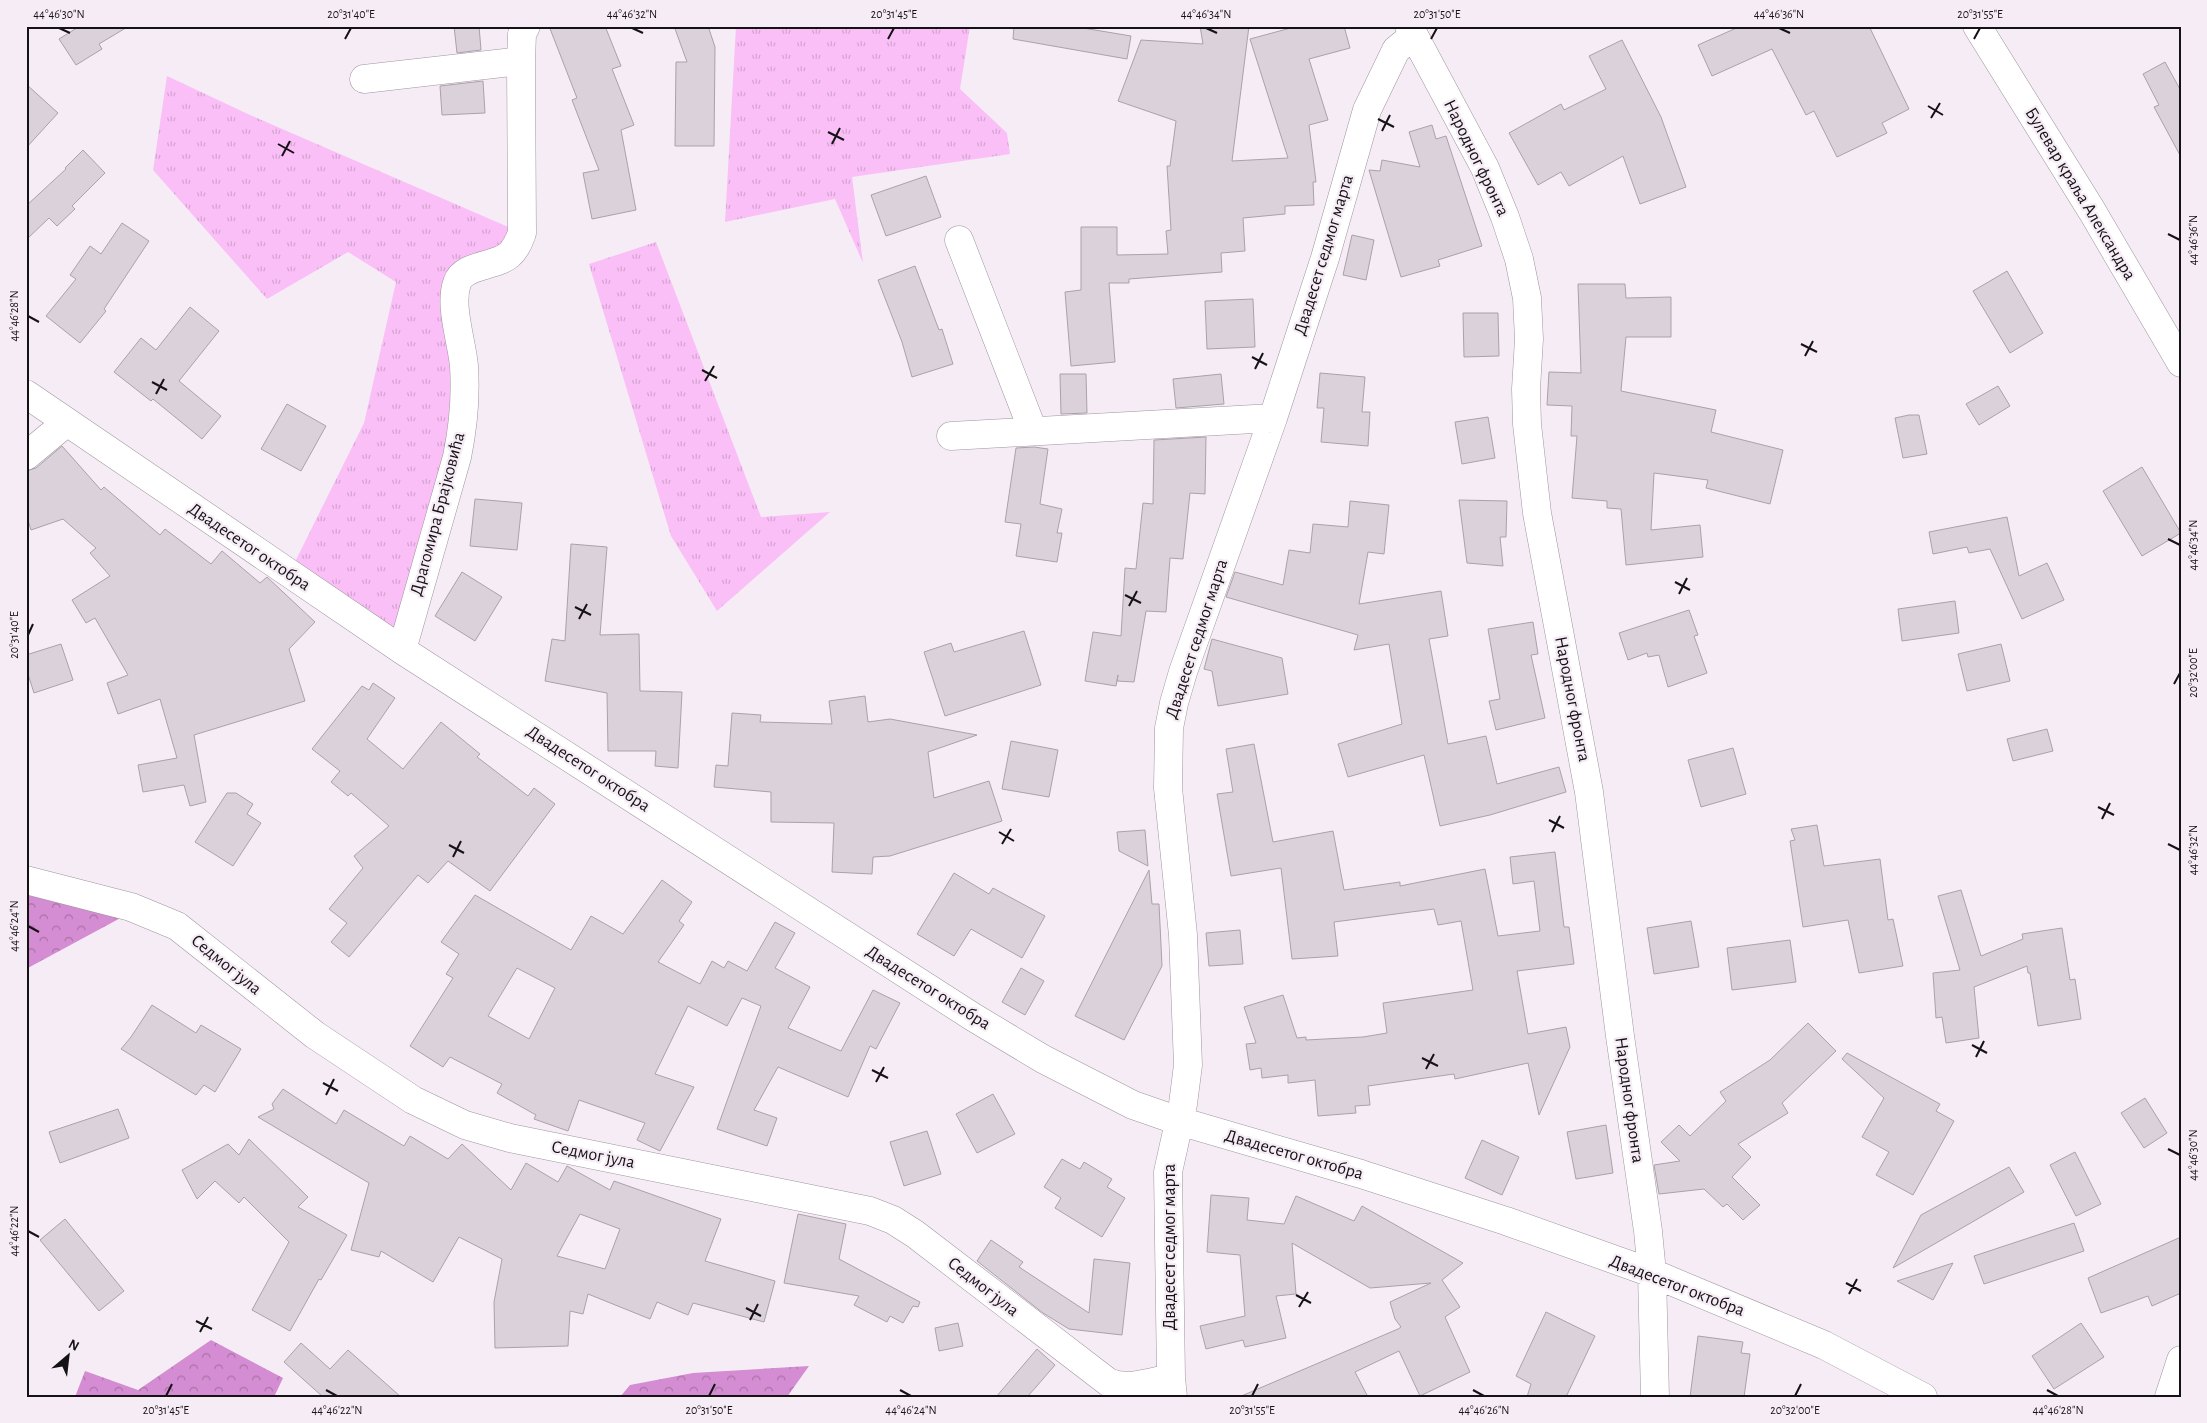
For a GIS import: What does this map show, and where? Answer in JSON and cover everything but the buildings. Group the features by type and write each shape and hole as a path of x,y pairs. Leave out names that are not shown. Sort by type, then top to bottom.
{"street":[{"name":"Драгомира Брајковића","path":"402,650 462,433 464,367 454,299 457,282 465,272 507,257 516,248 522,233 521,61 522,34 526,26"},
{"name":"Булевар краља Александра","path":"1977,26 2092,211 2181,363"},
{"name":"Двадесет седмог марта","path":"1172,1387 1168,1172 1188,1065 1183,935 1168,788 1169,728 1174,703 1184,672 1273,418 1325,258 1367,110 1396,50 1411,31"},
{"name":"Народног фронта","path":"1411,31 1485,168 1505,217 1519,259 1527,298 1529,339 1526,389 1531,467 1537,513 1589,792 1652,1273 1655,1397"},
{"path":"364,79 521,61"},
{"path":"959,240 1033,431"},
{"name":"Двадесетог октобра","path":"26,394 402,650 887,962 1043,1060 1133,1105 1179,1121 1361,1174 1506,1221 1652,1273 1824,1345 1924,1397"},
{"path":"951,436 1273,418"},
{"path":"26,456 67,422"},
{"name":"Седмог јула","path":"26,880 131,907 177,926 315,1035 413,1100 465,1125 510,1138 870,1211 893,1220 915,1234 1094,1373 1116,1386 1126,1391 1172,1387"},
{"path":"2168,1397 2181,1360"}],"green space":[{"path":"736,26 970,26 960,89 1007,133 1010,154 852,177 863,263 835,199 725,222"},
{"path":"167,76 250,115 522,233 465,272 464,367 402,650 289,574 364,423 396,282 348,252 267,299 153,170"},
{"path":"656,242 761,517 830,512 717,611 671,536 589,264"},
{"path":"26,890 126,915 26,969"},
{"path":"211,1340 283,1378 274,1397 75,1397 85,1371 138,1390"},
{"path":"809,1366 787,1397 620,1397 630,1385 693,1373"}]}
